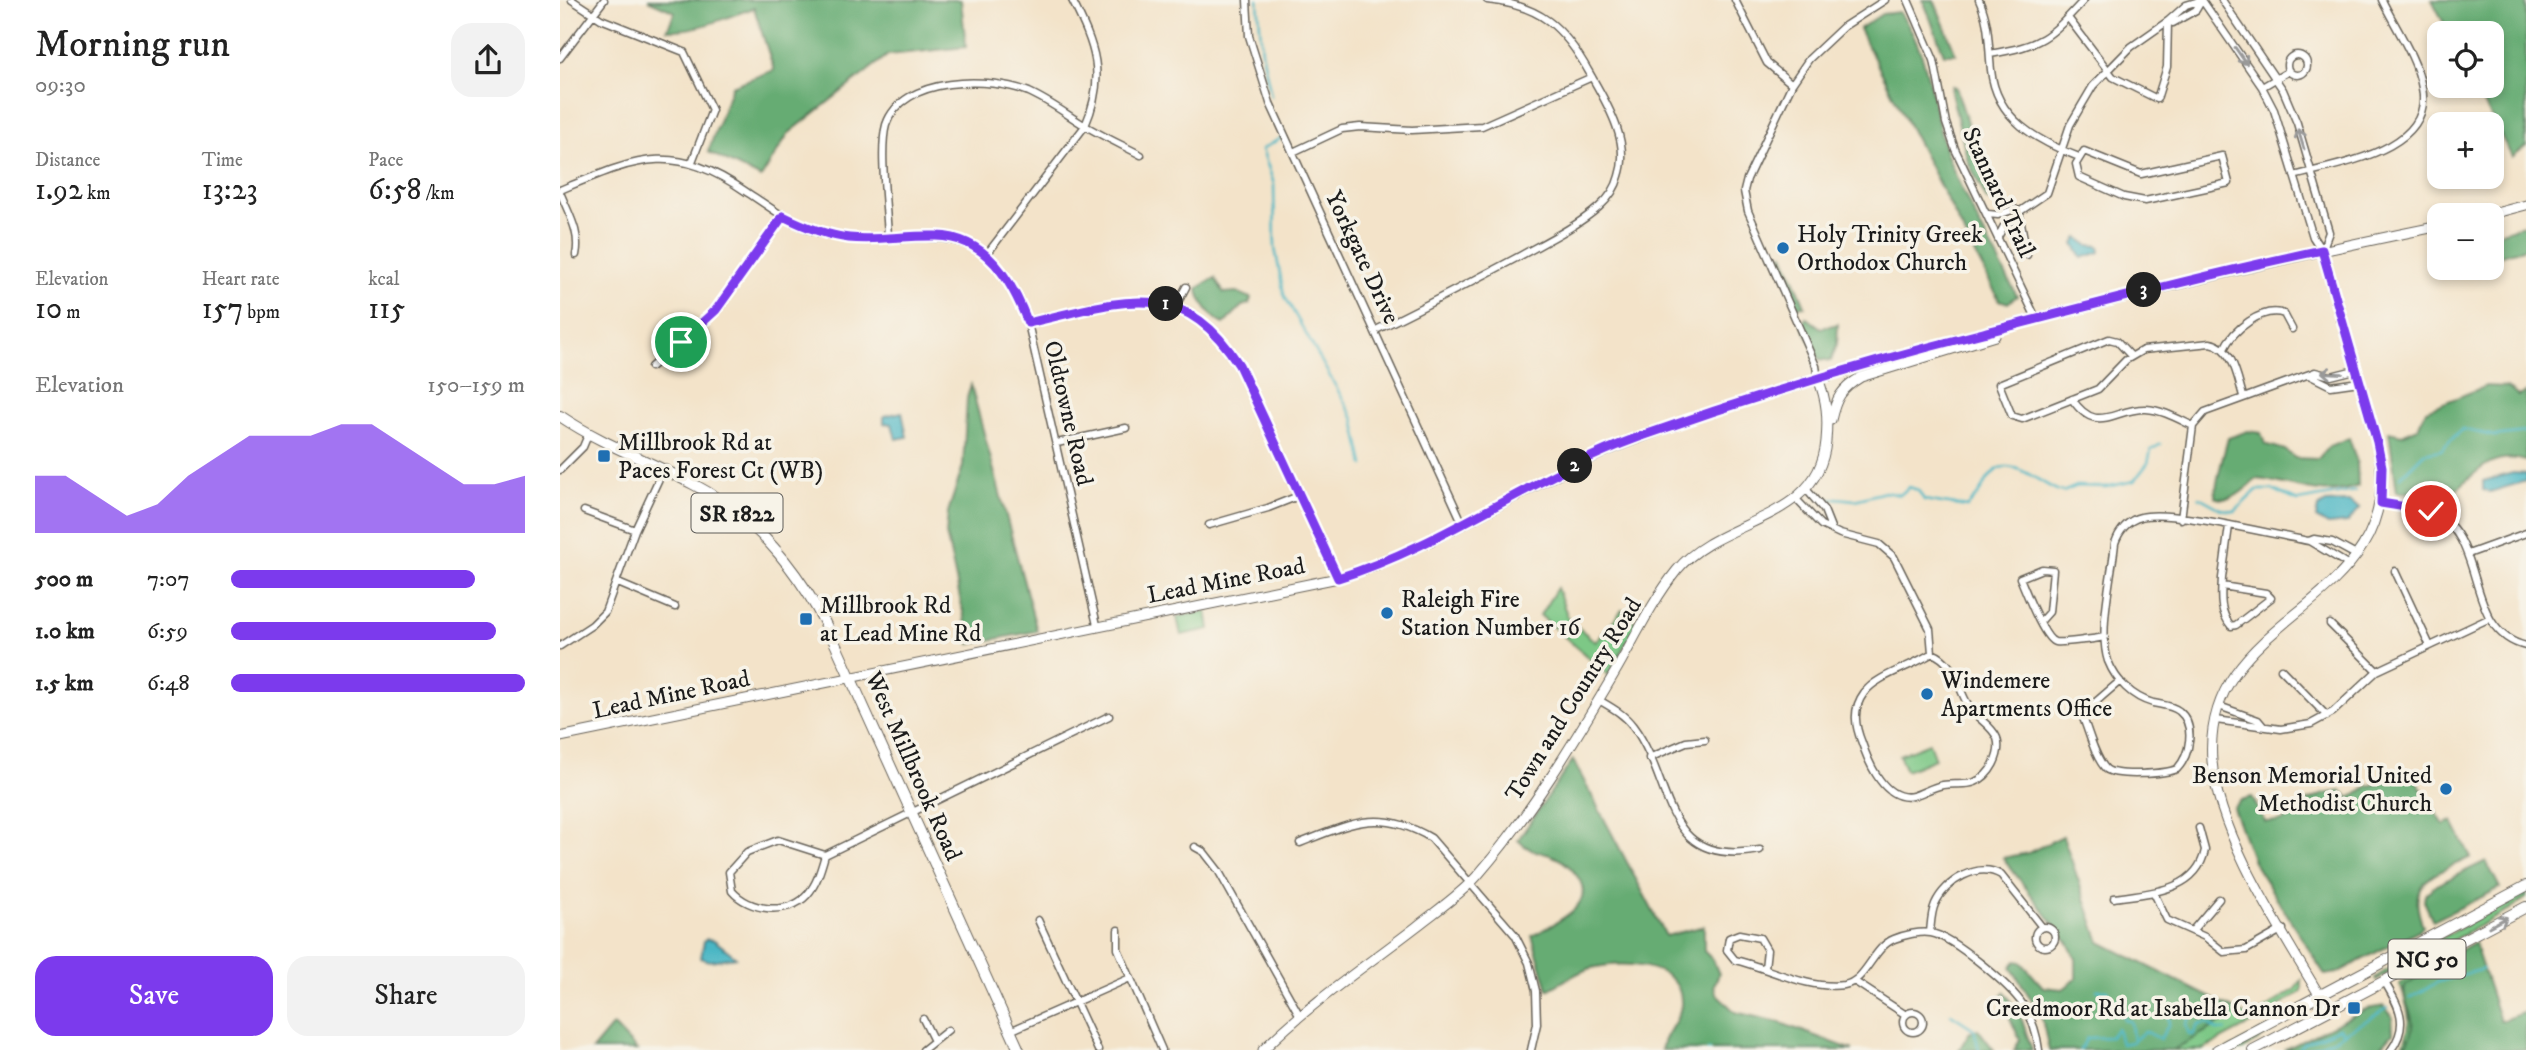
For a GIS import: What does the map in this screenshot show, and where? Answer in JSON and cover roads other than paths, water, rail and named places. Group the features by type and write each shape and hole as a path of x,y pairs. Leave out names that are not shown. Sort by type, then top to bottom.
{"main road":[{"name":"West Millbrook Road","path":"560,416 589,435 663,470 727,505 777,550 815,602 1019,1050"},
{"name":"NC 50","path":"2217,1050 2526,886"},
{"name":"NC 50","path":"2253,1050 2526,907"}],"street":[{"path":"572,0 593,15 675,47 688,55 712,110 692,162"},
{"path":"560,58 604,0"},
{"path":"987,254 1085,126 1095,97 1095,50 1072,0"},
{"name":"Yorkgate Drive","path":"1247,0 1250,36 1257,68 1463,524"},
{"path":"1376,330 1532,249 1584,218 1613,192 1622,158 1619,134 1577,51 1543,15 1525,7 1487,0"},
{"path":"1735,0 1767,63 1792,84"},
{"path":"1818,379 1816,366 1748,211 1744,191 1746,179 1792,84 1809,60 1843,27 1885,0"},
{"name":"Stannard Trail","path":"1908,0 1934,60 1946,123 1955,149 2036,318"},
{"path":"1979,0 1989,22 1993,85 2011,118 2031,134 2079,157"},
{"path":"1990,54 2040,42 2068,19 2084,0"},
{"path":"2168,21 2173,23 2196,10 2202,0 2262,87 2282,128 2312,237 2322,250 2380,454 2381,503 2357,556 2328,589 2249,653 2229,681 2219,706 2212,760 2224,813 2250,873 2329,1010"},
{"path":"2222,0 2276,78 2294,115 2329,232 2322,250"},
{"path":"2294,176 2395,145 2417,118 2423,89 2382,0"},
{"path":"2068,19 2106,70 2120,82 2157,99 2167,67 2168,21"},
{"path":"1998,237 2004,226 2017,218 2019,212 2047,194 2075,113 2106,70 2131,47 2168,21"},
{"path":"2262,87 2289,71"},
{"path":"1293,152 1342,130 1360,127 1412,130 1482,126 1592,77"},
{"path":"888,237 885,132 892,112 920,91 957,83 1013,87 1046,101 1085,126 1141,155"},
{"path":"2084,151 2141,174 2222,156 2229,183 2153,201 2134,200 2078,177 2076,170 2079,157 2084,151"},
{"name":"Oldtowne Road","path":"560,191 628,163 663,160 692,162 736,184 783,216 832,236 940,236 969,244 987,254 1017,294 1028,323 1097,625"},
{"path":"560,191 579,244 576,255"},
{"path":"2504,211 2526,205"},
{"path":"1986,213 1992,216 2015,209 2019,212"},
{"path":"2019,212 2027,255"},
{"path":"651,367 716,310 783,216"},
{"name":"Lead Mine Road","path":"560,737 1097,625 1338,578 1401,557 1567,470 1637,438 1818,379 2061,311 2322,250 2427,229"},
{"path":"1176,306 1186,287"},
{"path":"1028,323 1133,301 1176,306 1203,322 1223,340 1239,365 1338,578"},
{"path":"1827,439 1836,398 1844,387 1861,377 2003,333 2061,311"},
{"path":"2224,349 2236,330 2274,312 2284,314 2292,329"},
{"path":"2131,356 2117,341 2109,339 1999,384 2015,419 2072,400 2105,385 2131,356 2152,348 2183,348 2210,343 2224,349 2243,396"},
{"path":"2181,519 2193,426 2214,406 2315,372 2332,376 2355,370"},
{"path":"2309,375 2331,386 2359,382"},
{"name":"Town and Country Road","path":"1263,1050 1300,1016 1470,883 1558,770 1658,599 1686,560 1711,541 1775,513 1806,489 1822,465 1827,439 1827,405 1818,379"},
{"path":"2072,400 2079,410 2099,419 2148,409 2193,426"},
{"path":"1057,443 1126,428"},
{"path":"560,470 583,447 589,435"},
{"path":"560,646 599,620 618,583 635,530 663,470"},
{"path":"1806,489 1824,510 1832,530"},
{"path":"1209,524 1268,508 1301,495"},
{"path":"1796,498 1821,524 1879,544 1894,557 1930,629 1932,653"},
{"path":"2381,503 2413,507 2440,516 2458,534 2468,554 2488,619 2504,637 2526,646"},
{"path":"584,512 635,530"},
{"path":"2120,681 2084,712 2083,718 2102,762 2113,772 2161,774 2177,769 2188,751 2185,718 2170,706 2135,695 2120,681 2109,662 2105,637 2118,536 2138,517 2181,519 2309,541 2351,566"},
{"path":"2222,586 2266,593 2271,598 2231,626 2222,613 2222,586 2229,526"},
{"path":"2468,554 2526,533"},
{"path":"2309,541 2314,539 2332,542 2357,556"},
{"path":"2328,551 2332,542"},
{"path":"2040,622 2049,612 2053,570 2048,569 2020,578 2040,622 2047,637 2055,642 2105,637"},
{"path":"2395,571 2430,646"},
{"path":"618,583 675,607"},
{"path":"2216,720 2293,729 2328,716 2377,671 2488,619"},
{"path":"2330,624 2377,671"},
{"path":"1932,653 1947,660 1964,701 1992,730 1998,750 1991,768 1976,782 1941,785 1912,796 1903,796 1884,785 1871,766 1858,733 1856,712 1864,693 1878,679 1909,668 1932,653"},
{"path":"2281,669 2328,716"},
{"path":"1599,700 1628,720 1649,758 1678,822 1690,839 1715,851 1735,853 1760,850"},
{"path":"2219,706 2258,720 2263,726"},
{"path":"825,855 788,842 768,841 747,852 729,872 732,891 739,900 761,908 799,902 813,887 825,855 1110,716"},
{"path":"1649,758 1686,742 1705,740"},
{"path":"1300,843 1364,821 1398,822 1431,838 1515,935 1529,962 1536,991 1537,1024 1531,1050"},
{"path":"2114,898 2176,886 2200,866 2205,850 2199,828"},
{"path":"1195,847 1204,852 1219,870 1300,1016"},
{"path":"1930,933 1935,904 1945,890 1962,876 1981,870 2001,874 2042,927"},
{"path":"2154,892 2167,920 2192,931 2224,952 2246,950 2283,929"},
{"path":"2192,931 2219,900"},
{"path":"1038,920 1097,1050"},
{"path":"1118,930 1118,949 1162,1050"},
{"path":"1765,968 1767,950 1760,938 1739,934 1729,938 1727,950 1734,960 1819,984 1840,985 1854,981 1877,952 1892,940 1930,933 1944,939 2014,994 2027,1013 2039,1050"},
{"path":"1010,1031 1130,978"},
{"path":"1854,981 1906,1015"},
{"path":"2384,981 2402,1013 2403,1024 2391,1050"},
{"path":"923,1019 934,1041"},
{"path":"923,1050 948,1030"}],"water":[{"path":"2078,238 2088,245 2099,246 2100,252 2082,258 2074,244"},
{"path":"902,412 907,437 896,439 892,424 884,423 884,416"},
{"path":"2513,473 2526,474 2526,481 2490,492 2483,490 2483,481"},
{"path":"2349,502 2360,508 2347,523 2328,525 2316,518 2318,508 2326,503"},
{"path":"714,940 736,957 710,961 701,958 704,941"}],"waterway":[{"path":"1258,0 1262,52 1271,96"},
{"path":"1283,137 1262,149 1274,184 1275,248 1284,295 1354,419 1364,465"},
{"path":"2400,477 2424,453 2441,450 2462,429 2494,436 2526,432"},
{"path":"1827,501 1837,498 1855,500 1885,492 1900,495 1909,487 1918,490 1924,500 1967,507 1994,472 2010,467 2063,492 2077,486 2106,487 2134,481 2148,463 2151,450 2161,444"},
{"path":"2199,497 2221,509 2235,511 2257,490 2273,490 2298,501 2355,491"},
{"path":"2410,998 2438,982 2483,969"},
{"path":"2097,990 2107,990 2109,1000 2120,1002 2124,1019 2131,1022 2133,1041"},
{"path":"2080,1050 2087,1038 2110,1037 2117,1028 2121,1044 2132,1042 2145,1031 2160,1039 2169,1024 2168,1013 2180,1007 2193,1010 2186,1025 2189,1034 2193,1035 2198,1025 2207,1023 2217,1030 2226,1030"},
{"path":"2306,1050 2334,1039 2388,1008"},
{"path":"1951,1014 1974,1029 1979,1050"},
{"path":"2298,1050 2303,1044 2339,1028 2344,1034"}],"place":[{"name":"Holy Trinity Greek Orthodox Church","path":"1783,248"},
{"name":"Millbrook Rd at Paces Forest Ct (WB)","path":"604,456"},
{"name":"Raleigh Fire Station Number 16","path":"1387,613"},
{"name":"Millbrook Rd at Lead Mine Rd","path":"806,619"},
{"name":"Windemere Apartments Office","path":"1927,694"},
{"name":"Benson Memorial United Methodist Church","path":"2446,789"},
{"name":"Creedmoor Rd at Isabella Cannon Dr","path":"2354,1008"}]}
